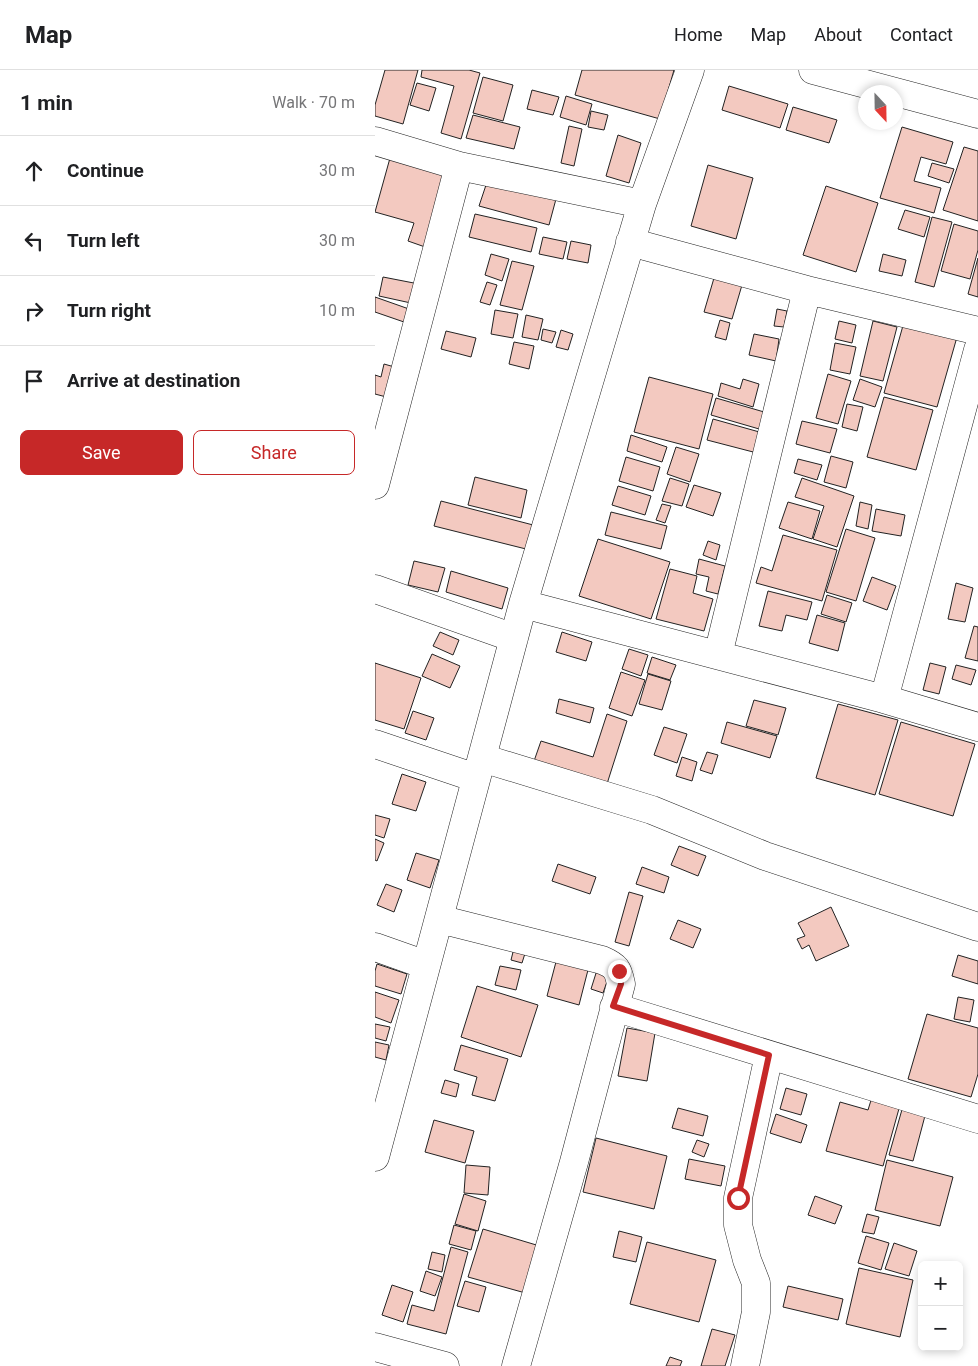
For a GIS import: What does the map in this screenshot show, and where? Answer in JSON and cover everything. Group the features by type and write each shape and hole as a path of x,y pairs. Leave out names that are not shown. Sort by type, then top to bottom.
{"street":[{"path":"375,1157 523,604 630,242 690,70"},
{"path":"813,70 978,114"},
{"path":"375,141 459,166 642,204"},
{"path":"375,485 459,166"},
{"path":"630,242 807,290 978,331"},
{"path":"718,655 807,290"},
{"path":"884,699 978,350"},
{"path":"375,589 514,638"},
{"path":"523,604 884,699 978,727"},
{"path":"375,744 652,810 765,856 978,927"},
{"path":"439,919 602,960 611,964 619,971 621,984 613,1006 574,1162 516,1366"},
{"path":"375,947 426,965"},
{"path":"613,1006 978,1120"},
{"path":"745,1366 756,1312 756,1283 747,1260 738,1225 738,1198 769,1055"},
{"path":"375,1347 445,1366"}],"building":[{"path":"385,70 418,70 403,124 375,116 375,105"},
{"path":"422,70 469,70 480,73 461,139 441,133 454,86 421,77"},
{"path":"582,70 674,70 660,119 575,95"},
{"path":"483,77 513,85 503,121 473,113"},
{"path":"417,83 436,88 429,111 410,105"},
{"path":"729,86 788,104 780,128 722,110"},
{"path":"532,90 559,97 553,115 527,109"},
{"path":"566,96 592,104 586,125 560,117"},
{"path":"793,107 837,120 829,143 786,130"},
{"path":"591,111 608,115 604,130 588,127"},
{"path":"473,115 520,127 514,149 466,138"},
{"path":"569,126 582,129 574,166 561,163"},
{"path":"903,127 953,142 946,164 921,157 914,181 941,188 934,213 880,198"},
{"path":"618,135 641,143 629,183 606,176"},
{"path":"964,147 978,151 978,221 943,210"},
{"path":"390,158 450,176 428,248 408,241 414,223 375,212"},
{"path":"932,163 954,169 949,183 928,176"},
{"path":"708,165 753,178 736,239 691,226"},
{"path":"488,179 556,199 549,225 479,206"},
{"path":"826,186 878,203 856,272 803,255"},
{"path":"905,210 930,217 924,237 898,229"},
{"path":"475,214 537,228 531,252 469,237"},
{"path":"932,217 952,222 934,287 915,282"},
{"path":"954,224 978,231 978,250 970,279 941,271"},
{"path":"543,237 567,242 563,259 539,254"},
{"path":"571,241 591,245 588,263 567,259"},
{"path":"491,254 509,259 502,281 485,275"},
{"path":"883,254 906,260 902,276 879,271"},
{"path":"978,258 978,297 968,294"},
{"path":"512,261 534,266 522,310 500,305"},
{"path":"383,277 424,285 420,305 379,296"},
{"path":"714,278 742,285 732,319 704,312"},
{"path":"487,282 497,285 490,305 480,302"},
{"path":"375,297 409,309 404,322 375,312"},
{"path":"777,309 787,311 784,327 774,326"},
{"path":"495,310 518,314 513,338 491,334"},
{"path":"526,315 543,319 538,340 522,337"},
{"path":"720,320 730,323 726,340 715,337"},
{"path":"839,321 856,325 852,343 835,339"},
{"path":"873,321 897,327 883,381 860,376"},
{"path":"904,322 957,337 937,407 884,393"},
{"path":"543,329 556,332 552,343 541,340"},
{"path":"561,330 573,334 568,350 556,347"},
{"path":"446,331 476,338 471,357 441,349"},
{"path":"754,334 779,339 776,361 749,355"},
{"path":"514,342 534,346 529,369 509,364"},
{"path":"835,343 856,347 850,374 830,370"},
{"path":"384,364 398,368 390,398 375,394 375,375 381,377"},
{"path":"828,374 851,381 838,424 816,418"},
{"path":"649,377 713,394 699,449 634,432"},
{"path":"743,379 759,384 753,407 718,396 721,383 740,389"},
{"path":"860,379 882,387 875,407 853,400"},
{"path":"884,397 933,410 916,470 867,457"},
{"path":"716,398 771,414 766,431 711,415"},
{"path":"847,404 863,407 857,431 842,427"},
{"path":"713,419 763,433 757,453 707,440"},
{"path":"802,421 837,429 830,453 796,444"},
{"path":"631,435 667,447 662,462 627,451"},
{"path":"676,447 699,454 690,482 667,474"},
{"path":"831,456 853,462 846,488 824,482"},
{"path":"626,457 660,467 653,491 619,481"},
{"path":"798,459 822,465 817,480 794,473"},
{"path":"475,477 527,490 521,518 468,505"},
{"path":"670,478 689,484 682,506 662,501"},
{"path":"802,478 854,496 837,547 813,539 824,506 795,497"},
{"path":"694,485 721,493 713,516 686,507"},
{"path":"618,486 651,496 645,515 612,505"},
{"path":"441,501 537,526 530,550 434,526"},
{"path":"788,502 820,511 812,539 779,528"},
{"path":"860,502 872,505 868,529 856,526"},
{"path":"662,504 671,506 665,523 656,520"},
{"path":"876,509 905,515 901,536 872,531"},
{"path":"611,512 667,526 661,549 605,535"},
{"path":"846,529 875,538 856,601 826,592"},
{"path":"783,535 837,550 822,601 756,583 761,567 772,571"},
{"path":"598,539 670,562 651,619 579,596"},
{"path":"708,541 720,545 716,560 703,555"},
{"path":"699,559 725,566 718,594 706,591 709,577 696,574"},
{"path":"414,561 445,568 438,592 408,585"},
{"path":"670,569 697,576 693,593 713,599 704,631 656,619"},
{"path":"451,571 508,588 502,609 446,592"},
{"path":"872,577 896,586 887,610 863,601"},
{"path":"956,583 973,588 965,622 948,619"},
{"path":"768,591 812,602 807,620 786,615 782,631 759,626"},
{"path":"827,595 852,603 846,622 821,614"},
{"path":"817,615 845,623 838,651 809,643"},
{"path":"974,626 978,627 978,661 965,658"},
{"path":"440,632 459,640 453,655 433,646"},
{"path":"562,632 592,642 586,661 556,652"},
{"path":"629,649 648,655 641,676 622,669"},
{"path":"432,654 460,666 450,688 422,676"},
{"path":"652,657 676,665 670,680 647,673"},
{"path":"375,663 421,678 404,729 375,720"},
{"path":"930,663 946,667 939,694 923,690"},
{"path":"956,665 976,670 971,685 952,679"},
{"path":"621,672 645,680 632,716 609,708"},
{"path":"648,674 671,681 662,710 639,704"},
{"path":"559,699 594,708 590,723 556,713"},
{"path":"754,700 786,708 778,735 746,726"},
{"path":"838,704 898,720 875,795 816,778"},
{"path":"413,711 434,718 426,740 405,733"},
{"path":"607,714 627,721 606,787 533,764 541,741 593,757"},
{"path":"727,722 777,736 770,758 721,743"},
{"path":"901,722 975,744 953,816 879,794"},
{"path":"664,727 687,734 677,763 654,755"},
{"path":"707,752 718,755 712,774 700,770"},
{"path":"682,757 697,762 692,781 676,776"},
{"path":"402,774 426,782 416,811 392,804"},
{"path":"375,815 390,819 384,838 375,835"},
{"path":"375,839 384,843 377,861 375,860"},
{"path":"679,846 706,856 698,876 671,865"},
{"path":"416,853 439,860 430,888 407,880"},
{"path":"558,864 596,877 590,894 552,881"},
{"path":"642,867 669,877 664,893 636,884"},
{"path":"386,884 402,890 394,912 377,905"},
{"path":"629,892 643,896 629,946 615,942"},
{"path":"831,907 849,946 816,961 809,945 802,949 797,939 805,936 798,923"},
{"path":"678,920 701,929 693,948 670,939"},
{"path":"515,944 527,947 522,963 511,960"},
{"path":"958,955 978,961 978,984 952,976"},
{"path":"557,958 589,966 579,1005 547,996"},
{"path":"377,964 407,974 401,994 375,986"},
{"path":"500,966 521,970 516,990 495,985"},
{"path":"597,970 610,973 603,993 591,989"},
{"path":"477,986 538,1005 521,1057 461,1037"},
{"path":"375,992 399,1000 391,1023 375,1017"},
{"path":"958,997 974,1000 970,1022 954,1019"},
{"path":"927,1014 978,1028 978,1074 971,1097 908,1079"},
{"path":"375,1024 390,1027 386,1041 375,1038"},
{"path":"627,1028 655,1033 647,1081 618,1076"},
{"path":"375,1042 389,1045 386,1060 375,1057"},
{"path":"461,1045 508,1059 495,1101 472,1095 477,1077 454,1070"},
{"path":"445,1080 459,1084 456,1097 441,1093"},
{"path":"786,1088 807,1094 801,1115 780,1109"},
{"path":"872,1097 900,1105 883,1166 826,1151 840,1102 868,1110"},
{"path":"903,1106 926,1112 913,1161 889,1155"},
{"path":"678,1108 708,1116 703,1136 672,1128"},
{"path":"776,1114 807,1125 801,1143 770,1133"},
{"path":"434,1120 474,1131 465,1163 425,1152"},
{"path":"596,1138 667,1156 654,1209 583,1192"},
{"path":"697,1140 709,1144 704,1157 692,1152"},
{"path":"689,1159 725,1166 721,1186 685,1179"},
{"path":"887,1160 953,1177 940,1226 875,1210"},
{"path":"466,1165 490,1167 488,1195 464,1193"},
{"path":"464,1194 486,1201 478,1231 455,1224"},
{"path":"815,1196 842,1206 835,1224 808,1215"},
{"path":"867,1214 879,1217 874,1234 862,1232"},
{"path":"454,1225 476,1231 471,1250 449,1244"},
{"path":"483,1229 543,1247 529,1294 468,1277"},
{"path":"619,1231 642,1237 636,1262 613,1257"},
{"path":"866,1236 889,1243 881,1270 858,1263"},
{"path":"647,1242 716,1260 699,1322 630,1304"},
{"path":"894,1243 917,1251 909,1276 885,1269"},
{"path":"451,1247 468,1252 446,1334 407,1324 412,1305 434,1311"},
{"path":"432,1252 445,1255 442,1272 428,1269"},
{"path":"859,1268 913,1280 900,1337 846,1324"},
{"path":"426,1271 442,1277 435,1296 420,1291"},
{"path":"465,1281 486,1287 479,1312 457,1306"},
{"path":"392,1285 413,1292 403,1322 382,1315"},
{"path":"788,1286 843,1299 838,1320 783,1307"},
{"path":"712,1329 735,1335 725,1366 701,1366"},
{"path":"670,1357 682,1361 680,1366 666,1366"}],"route":[{"path":"619,971 621,984 613,1006 769,1055 738,1198"}]}
